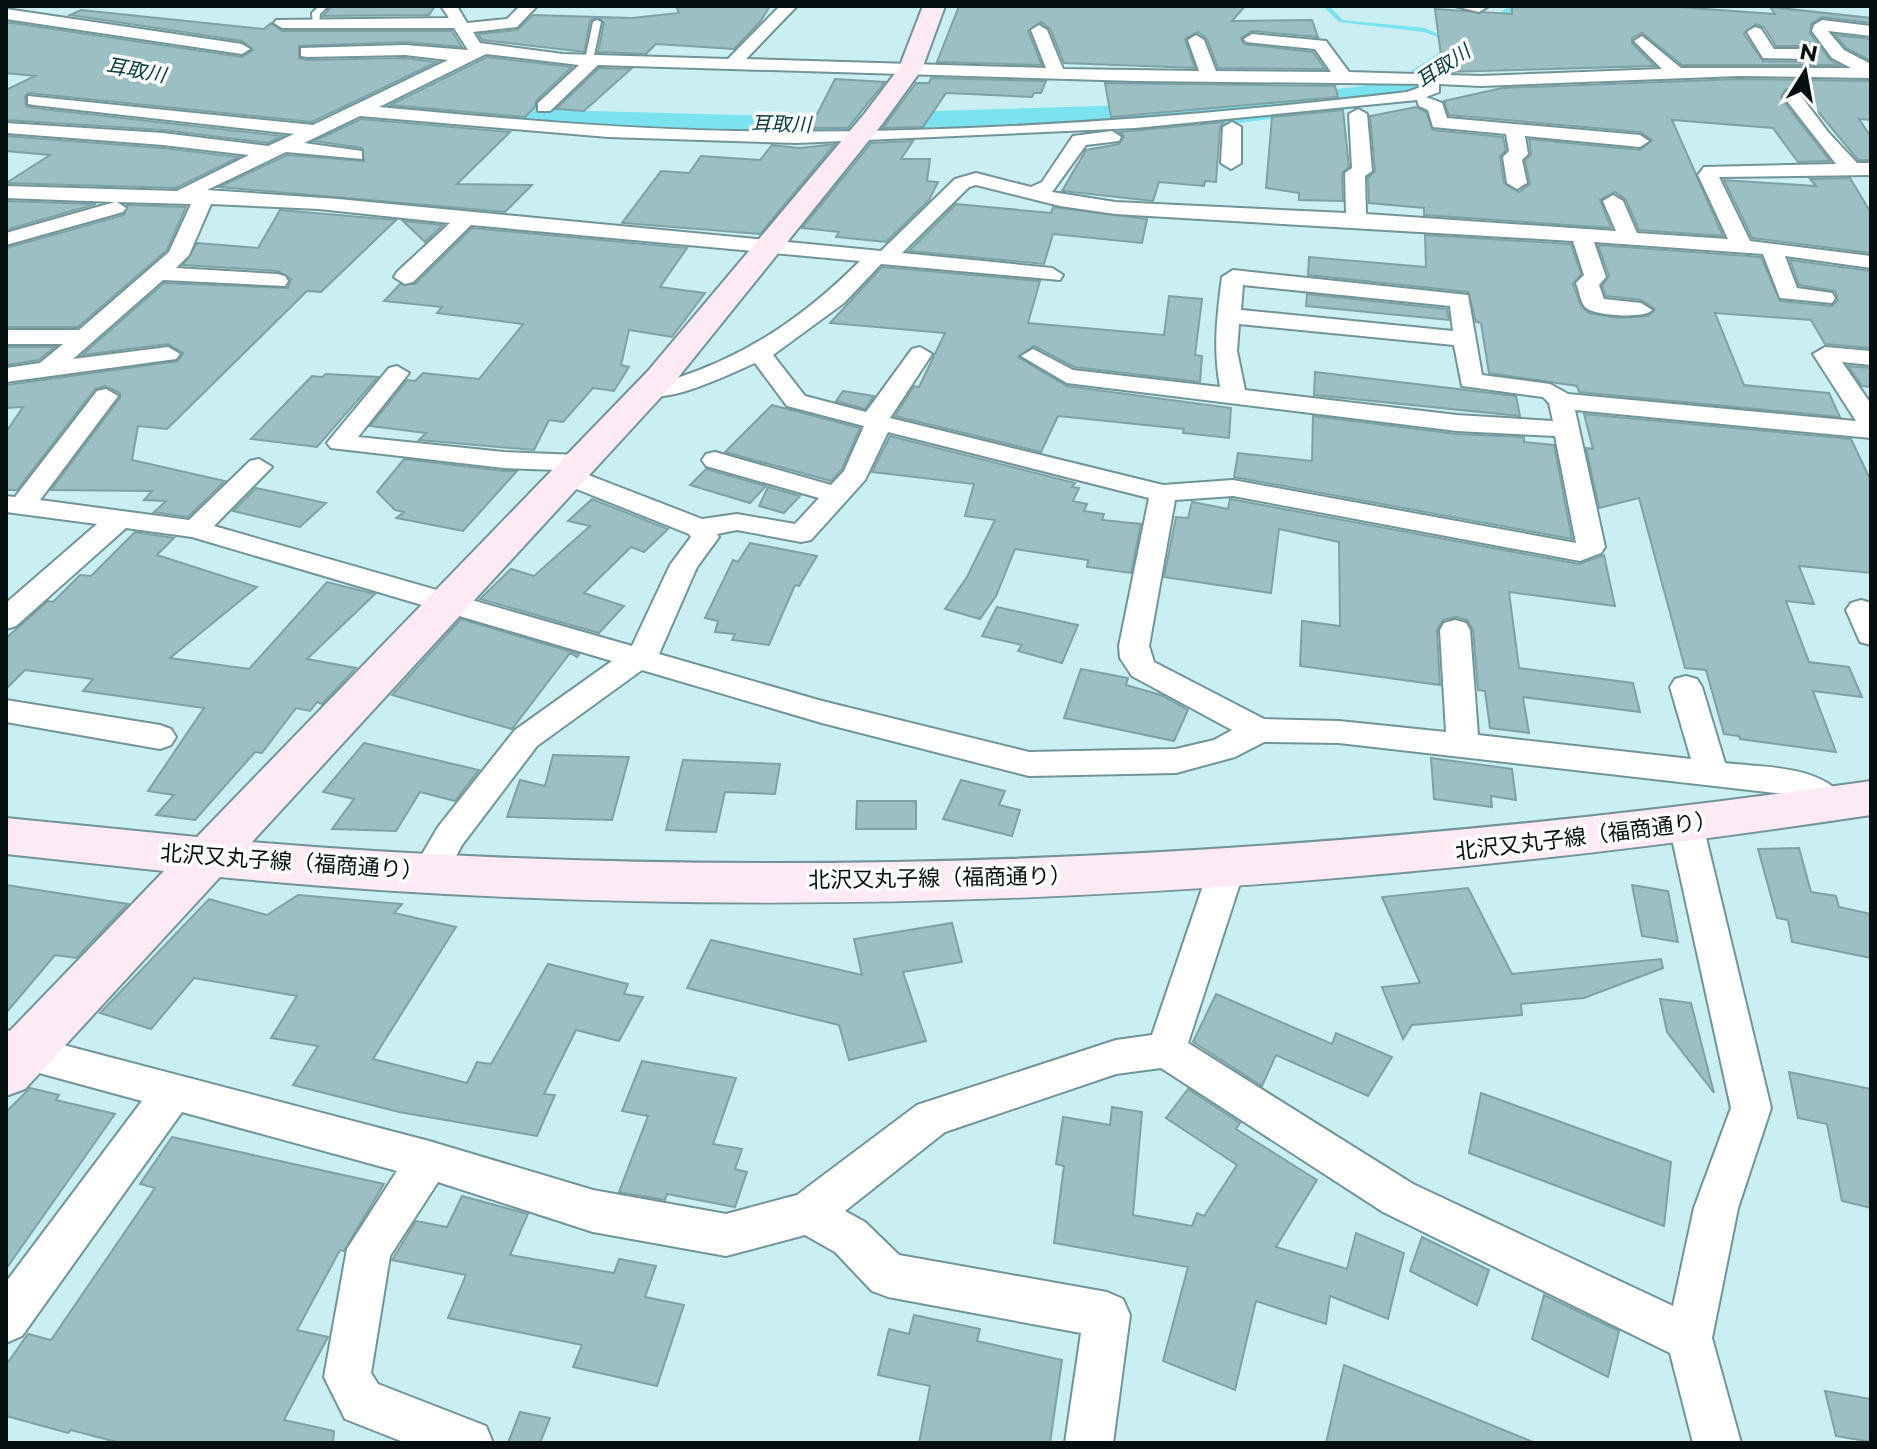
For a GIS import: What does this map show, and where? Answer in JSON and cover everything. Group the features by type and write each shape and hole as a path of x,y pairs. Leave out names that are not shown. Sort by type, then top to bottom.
{"street":[{"path":"39,19 68,6"},
{"path":"449,6 474,47 592,60 1452,80 1676,73 1871,72"},
{"path":"282,23 511,24 529,6"},
{"path":"732,64 789,6"},
{"path":"12,1057 452,602 649,389 866,130 910,69 934,6"},
{"path":"6,14 242,49"},
{"path":"1871,31 1822,25 1820,31 1838,54 1871,72"},
{"path":"1039,30 1056,73"},
{"path":"1755,32 1769,54 1838,54"},
{"path":"1252,39 1320,44 1344,77"},
{"path":"1196,40 1209,76"},
{"path":"1642,41 1676,73"},
{"path":"307,52 405,50 463,57"},
{"path":"182,195 482,50"},
{"path":"1372,54 1390,77"},
{"path":"544,107 592,60"},
{"path":"1586,76 1607,100"},
{"path":"360,109 542,127 866,130 1220,119 1410,97 1452,80"},
{"path":"1034,193 1049,186 1080,140 1358,114 1425,102 1461,85 1452,80"},
{"path":"1792,96 1821,136 1862,169"},
{"path":"34,100 313,130"},
{"path":"1425,102 1436,107 1439,123 1640,141"},
{"path":"1356,220 1355,173 1362,171 1358,114"},
{"path":"1231,163 1232,127"},
{"path":"6,128 355,155"},
{"path":"1514,130 1519,154 1512,157 1517,183"},
{"path":"1742,246 1708,175 1711,171 1862,169"},
{"path":"649,389 672,388 770,348 836,298 962,183 976,179 1115,208 1356,220 1771,248 1871,262"},
{"path":"6,192 145,198 182,195 319,203 466,219 770,244 1052,275"},
{"path":"49,368 178,255 205,196"},
{"path":"7,244 145,198"},
{"path":"1613,201 1629,238"},
{"path":"405,277 466,219"},
{"path":"1581,235 1595,277 1587,283 1595,305 1641,310"},
{"path":"1771,248 1788,293 1824,298"},
{"path":"159,273 277,281"},
{"path":"1234,396 1225,351 1233,277 1460,300 1471,381 1555,396 1871,428 1863,409 1839,381 1825,354 1871,358"},
{"path":"1228,316 1465,339"},
{"path":"6,337 85,337"},
{"path":"759,352 796,401 1163,493 1233,488 1580,552 1591,547 1567,429 1548,366"},
{"path":"6,376 168,354"},
{"path":"699,528 737,522 801,534 856,474 874,437 879,411 920,354"},
{"path":"1033,356 1067,376 1457,423 1567,429"},
{"path":"397,373 340,443 574,470 699,528 705,537 684,565 644,653 519,745 450,836 429,873"},
{"path":"14,505 106,396"},
{"path":"715,460 837,495"},
{"path":"195,529 259,467"},
{"path":"1163,493 1134,646 1135,658 1143,669 1259,730 1339,732 1801,784 1852,802"},
{"path":"14,505 195,529 822,712 1029,764 1176,761 1223,749 1259,730"},
{"path":"6,619 120,519"},
{"path":"1455,630 1463,745"},
{"path":"1686,687 1712,774"},
{"path":"6,711 160,737"},
{"name":"北沢又丸子線（福商通り）","path":"6,836 207,858 429,873 795,881 992,879 1227,868 1462,851 1852,802"},
{"path":"1686,825 1751,1108 1716,1208 1689,1338 1717,1443"},
{"path":"1166,1050 1227,868"},
{"path":"12,1057 174,1091 429,1160 593,1211 726,1235 808,1213 932,1118 1116,1057 1166,1050 1398,1198 1689,1338"},
{"path":"6,1320 174,1091"},
{"path":"429,1160 369,1249 347,1377 362,1402 469,1443"},
{"path":"808,1213 850,1237 888,1275 1107,1315 1089,1443"}],"lane":[{"path":"316,22 316,13 324,6"},
{"path":"592,60 597,22"}],"building":[{"path":"435,6 429,15 323,16 331,7"},
{"path":"676,6 770,6 760,22 734,49 656,44 646,54 598,52 604,23 598,17 590,21 584,52 482,40 478,34 517,30 533,15 632,18 679,13"},
{"path":"959,6 1245,6 1232,21 1312,20 1318,37 1252,31 1241,38 1244,44 1313,52 1325,69 1218,68 1207,39 1198,32 1185,39 1195,68 1064,63 1050,29 1041,22 1028,31 1042,65 937,62"},
{"path":"1512,6 1664,6 1775,14 1770,7 1871,18 1871,23 1822,17 1811,24 1810,33 1830,60 1839,65 1682,65 1642,33 1632,38 1632,43 1655,66 1443,72 1435,9 1512,14","holes":["1756,24 1764,27 1776,46 1806,46 1817,55 1806,62 1763,61 1744,34"]},
{"path":"81,10 264,29 271,23 282,31 452,31 462,47 405,42 299,46 299,58 306,60 405,58 437,62 312,122 28,93 25,96 26,106 34,108 283,136 268,143 163,130 6,120 6,90 35,76 6,73 6,22 242,57 253,50 242,41 70,15"},
{"path":"1835,35 1871,39 1871,61 1846,48"},
{"path":"487,57 572,67 536,101 535,107 525,117 390,105"},
{"path":"599,68 631,69 584,111 556,109"},
{"path":"931,78 1046,81 1041,93 1034,93 1032,97 946,93 923,127 883,128 916,83 929,83"},
{"path":"835,79 885,82 848,128 810,128"},
{"path":"1739,79 1871,81 1871,120 1859,119 1871,137 1871,160 1858,160 1800,90 1786,89 1781,98 1830,161 1798,162 1773,128 1672,120 1723,236 1639,230 1626,200 1615,192 1600,200 1611,228 1424,215 1424,208 1369,203 1368,178 1375,171 1370,116 1416,107 1426,112 1433,130 1503,137 1506,150 1500,157 1504,183 1519,192 1530,184 1525,161 1531,154 1529,139 1640,150 1652,140 1640,132 1449,115 1444,101 1502,88"},
{"path":"1105,83 1335,86 1338,97 1111,117"},
{"path":"1343,110 1349,167 1342,173 1343,201 1299,200 1299,193 1266,188 1272,117"},
{"path":"361,119 510,132 457,184 532,185 505,212 219,187 287,155 364,161 362,148 314,141"},
{"path":"1224,122 1220,127 1216,182 1205,181 1204,186 1159,182 1153,201 1062,191 1086,150 1119,144 1124,136 1119,132"},
{"path":"6,136 239,157 176,188 6,183 50,155 6,151"},
{"path":"913,141 901,159 930,159 927,181 938,182 929,200 886,242 836,237 839,232 802,228 871,143"},
{"path":"835,144 760,234 622,223 661,171 689,173 701,156 760,160 772,145 800,148"},
{"path":"1850,178 1871,213 1871,253 1752,238 1724,180 1816,186 1810,179"},
{"path":"6,201 96,204 6,230"},
{"path":"956,204 1051,213 1053,207 1147,219 1142,243 1053,234 1044,264 909,251"},
{"path":"127,205 186,207 167,250 78,327 6,327 6,248 124,215"},
{"path":"280,210 396,220 321,292 307,291 167,429 138,426 132,460 225,481 188,517 154,512 166,501 144,500 152,491 51,490 120,398 120,393 105,386 95,389 17,490 6,490 6,432 23,407 6,408 6,385 178,361 183,353 168,344 82,355 164,283 288,288 291,279 278,271 183,265 197,243 258,248"},
{"path":"403,221 443,225 425,242"},
{"path":"472,228 687,248 660,287 705,293 672,337 629,330 621,365 629,367 614,391 593,388 563,422 549,420 534,450 419,440 426,433 370,426 407,380 415,381 423,373 479,379 523,324 437,313 442,307 384,301 400,284 415,284"},
{"path":"1425,235 1571,244 1581,274 1573,284 1581,306 1589,313 1619,318 1648,316 1655,309 1641,300 1606,296 1602,286 1609,276 1598,245 1761,257 1780,301 1832,306 1838,300 1835,291 1799,285 1790,260 1871,271 1871,348 1825,344 1811,320 1715,313 1744,385 1829,393 1840,417 1579,392 1577,386 1489,373 1481,323 1476,322 1468,292 1308,275 1309,257 1426,267"},
{"path":"882,267 1040,281 1028,323 1164,335 1169,296 1202,299 1195,355 1202,356 1200,382 1074,367 1034,346 1018,357 1067,386 1231,408 1229,438 1183,433 1184,429 1058,416 1041,452 895,416 914,386 919,387 945,333 830,323"},
{"path":"1307,294 1447,309 1449,320 1306,306"},
{"path":"6,347 55,347 39,360 6,365"},
{"path":"1848,366 1871,368 1871,387 1862,386"},
{"path":"1315,372 1516,396 1520,416 1314,395"},
{"path":"326,374 378,377 317,447 251,439 312,376 322,377"},
{"path":"843,391 874,396 865,409 836,401"},
{"path":"772,405 860,428 842,469 831,481 725,452"},
{"path":"1584,414 1851,439 1871,481 1871,573 1799,566 1814,604 1786,601 1809,662 1849,667 1862,697 1813,691 1836,752 1724,734 1706,670 1685,668 1639,498 1599,508 1586,448 1593,449"},
{"path":"1313,416 1457,434 1524,437 1524,442 1554,445 1572,539 1234,477 1238,453 1312,461"},
{"path":"890,436 1075,483 1072,487 1079,488 1073,501 1087,504 1084,511 1104,514 1102,520 1141,524 1131,573 1087,567 1088,560 1015,549 996,596 980,619 945,609 967,577 995,520 965,516 974,484 872,472"},
{"path":"404,459 517,471 463,531 396,518 404,512 395,510 377,492"},
{"path":"706,469 766,486 750,503 690,485"},
{"path":"768,487 800,496 784,513 759,506"},
{"path":"256,488 326,503 300,527 233,511"},
{"path":"592,499 668,529 644,552 631,547 584,593 624,606 599,633 480,599 511,569 534,576 590,526 568,521"},
{"path":"1230,499 1579,564 1604,555 1615,606 1509,592 1519,668 1633,683 1640,712 1523,697 1529,733 1490,728 1485,691 1478,690 1473,630 1467,620 1456,617 1443,620 1437,630 1440,685 1300,666 1302,621 1340,626 1339,542 1279,529 1271,593 1164,577 1176,517 1188,518 1192,502 1228,509"},
{"path":"135,532 174,538 157,555 257,587 170,658 249,669 327,582 375,594 307,659 356,668 322,704 317,702 310,711 296,708 262,753 255,752 195,820 156,815 174,795 148,791 204,708 83,691 93,679 25,670 6,689 6,638 48,601 53,602 80,575 91,576"},
{"path":"750,543 817,556 799,586 795,585 769,645 732,640 735,634 715,632 718,621 705,618 733,560 738,562"},
{"path":"997,607 1078,625 1062,663 1018,651 1022,645 982,636"},
{"path":"461,619 579,654 577,657 570,653 512,729 392,695"},
{"path":"1081,669 1128,678 1126,685 1161,695 1188,710 1174,741 1064,718"},
{"path":"364,743 479,770 455,801 420,792 396,831 332,829 354,799 323,792"},
{"path":"553,755 629,757 612,820 507,817 520,780 545,786"},
{"path":"1431,758 1512,769 1516,800 1491,796 1492,807 1434,799"},
{"path":"683,760 780,764 775,794 725,792 716,832 666,830"},
{"path":"961,780 1005,791 999,805 1020,810 1012,836 943,819"},
{"path":"857,801 916,801 916,829 856,829"},
{"path":"1799,848 1811,892 1836,896 1839,907 1871,914 1871,958 1792,942 1788,920 1777,918 1758,849"},
{"path":"6,885 128,904 76,958 55,955 6,1013"},
{"path":"1632,885 1668,891 1678,942 1642,936"},
{"path":"1468,888 1512,974 1661,959 1663,968 1584,998 1521,1004 1522,1015 1412,1025 1403,1039 1382,987 1420,983 1382,897"},
{"path":"298,895 402,904 394,913 456,927 373,1059 467,1083 477,1062 491,1064 548,964 628,984 624,994 643,997 619,1041 576,1030 544,1094 555,1095 537,1136 399,1112 293,1085 318,1046 271,1038 297,996 194,978 151,1029 100,1013 209,899 267,915"},
{"path":"952,923 962,962 903,972 926,1041 849,1060 839,1025 687,988 711,940 862,975 854,939"},
{"path":"1216,994 1332,1044 1336,1033 1392,1057 1368,1096 1276,1055 1262,1086 1193,1042"},
{"path":"1660,999 1691,1003 1714,1093 1667,1032"},
{"path":"642,1061 736,1078 713,1144 742,1149 735,1169 747,1172 735,1207 667,1194 665,1200 619,1192 648,1116 622,1111"},
{"path":"1789,1072 1871,1089 1871,1208 1842,1201 1827,1124 1798,1118"},
{"path":"30,1088 59,1095 56,1100 115,1114 6,1269 6,1112"},
{"path":"1188,1089 1240,1123 1236,1129 1317,1180 1276,1247 1347,1269 1356,1233 1404,1253 1388,1319 1330,1296 1326,1324 1256,1301 1235,1390 1163,1361 1188,1267 1054,1243 1064,1166 1056,1164 1063,1117 1110,1125 1112,1107 1142,1112 1133,1215 1192,1226 1197,1213 1204,1216 1237,1165 1166,1118"},
{"path":"1481,1093 1671,1162 1664,1226 1469,1153"},
{"path":"172,1137 384,1184 344,1251 340,1250 297,1330 328,1337 284,1420 334,1431 333,1443 120,1443 6,1416 6,1365 28,1334 51,1340 155,1188 140,1184"},
{"path":"462,1196 528,1214 510,1255 614,1273 619,1259 656,1266 645,1297 684,1305 657,1386 573,1367 582,1345 448,1318 466,1275 392,1260 416,1221 447,1227"},
{"path":"1422,1237 1489,1270 1477,1305 1410,1271"},
{"path":"1544,1295 1619,1331 1608,1377 1532,1339"},
{"path":"914,1315 980,1329 977,1341 1062,1360 1050,1443 919,1443 930,1386 878,1375 889,1329 909,1334"},
{"path":"1344,1365 1533,1442 1533,1443 1326,1443"},
{"path":"1825,1391 1871,1399 1871,1442 1836,1436"},
{"path":"520,1412 550,1418 540,1443 508,1443"}],"waterway":[{"path":"1326,6 1341,21 1425,30 1452,41"},
{"name":"耳取川","path":"266,90 383,106 557,121 772,127 1231,113 1405,92 1532,6"}]}
